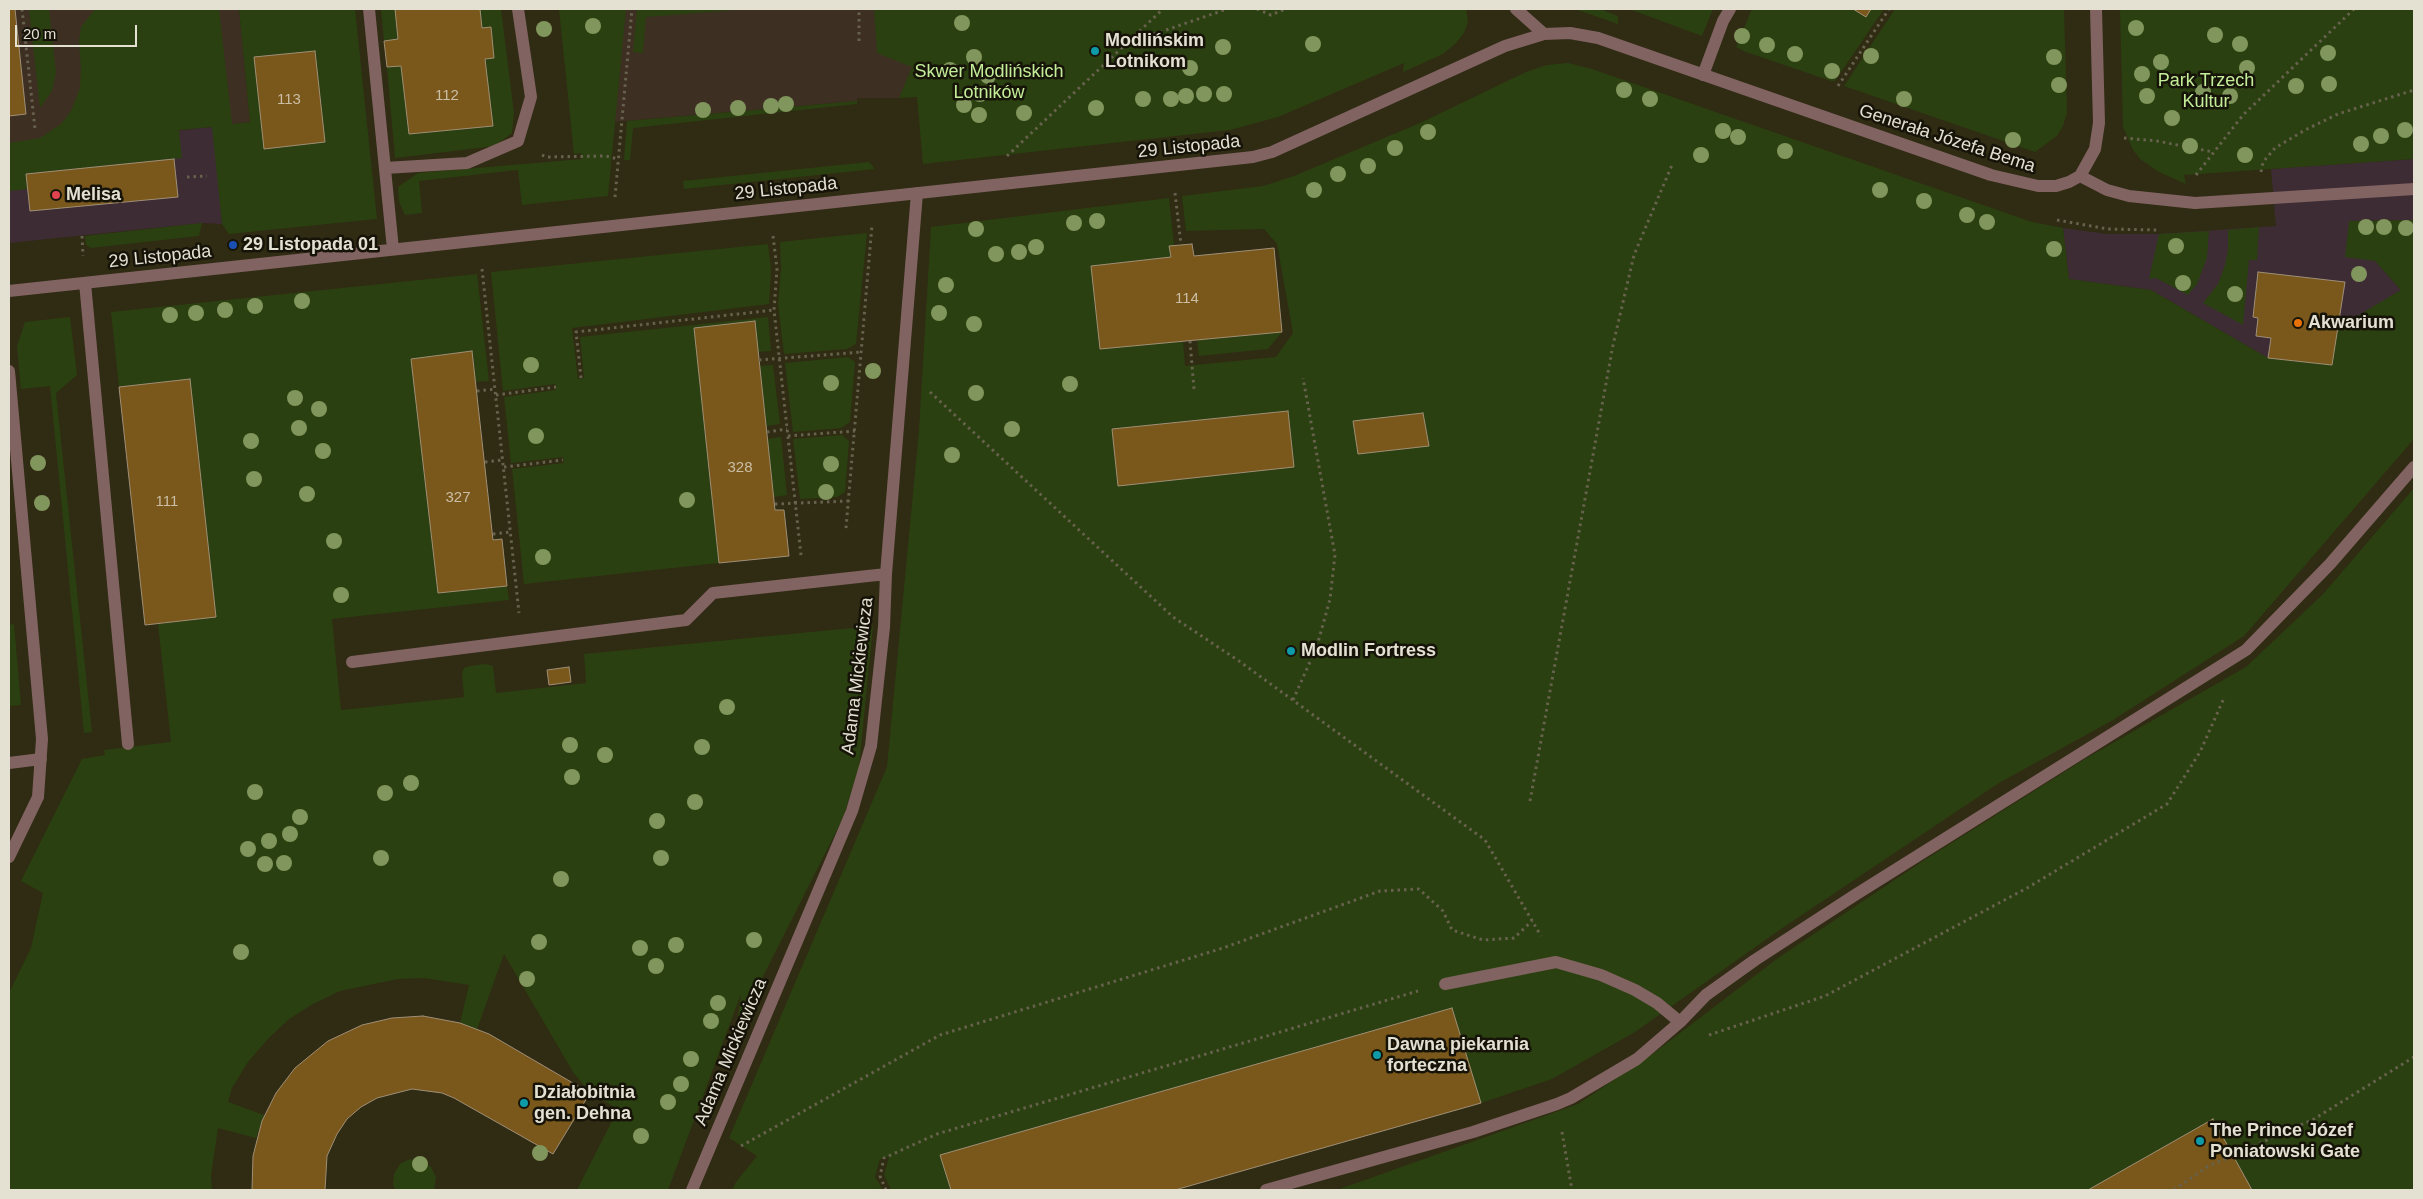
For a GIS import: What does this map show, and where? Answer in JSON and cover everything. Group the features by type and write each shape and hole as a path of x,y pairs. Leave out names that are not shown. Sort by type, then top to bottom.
{"street":[{"path":"369,9 393,249"},
{"path":"385,168 467,163 518,141 531,97 518,9"},
{"path":"1518,9 1544,34"},
{"path":"1703,75 1723,21 1730,9"},
{"path":"2096,9 2098,137 2092,156 2080,176 2107,190 2129,196 2195,203 2414,189"},
{"name":"Generała Józefa Bema","path":"1544,34 1570,33 1598,38 2013,181 2038,186 2056,186 2080,176"},
{"name":"29 Listopada","path":"9,291 1253,157 1272,152 1505,46 1544,34"},
{"name":"Adama Mickiewicza","path":"692,1190 852,811 871,746 884,627 886,574 917,193"},
{"path":"85,283 128,744"},
{"path":"9,371 42,739 38,797 9,857"},
{"path":"1266,1190 1473,1132 1557,1104 1571,1098 1637,1059 1680,1022 1706,995 1755,960 1855,895 2246,650 2282,616 2330,564 2414,467"},
{"path":"352,662 686,620 713,593 886,574"},
{"path":"9,763 41,759"},
{"path":"1445,984 1556,962 1600,976 1635,990 1657,1003 1680,1022"}],"path":[{"path":"22,9 35,129"},
{"path":"614,200 632,9"},
{"path":"859,9 859,41"},
{"path":"1007,160 1007,154 1163,9"},
{"path":"1136,34 1143,38 1227,9"},
{"path":"1257,9 1271,15 1285,9"},
{"path":"1838,86 1889,9"},
{"path":"2195,203 2196,174 2243,115 2354,9"},
{"path":"2260,175 2262,162 2276,148 2305,130 2338,114 2414,90"},
{"path":"2123,138 2158,141 2213,152"},
{"path":"518,141 546,157 606,156 618,159"},
{"path":"1530,801 1613,346 1634,255 1672,165"},
{"path":"187,177 207,176"},
{"path":"1175,192 1181,245"},
{"path":"2057,220 2108,229 2160,230"},
{"path":"846,528 872,225"},
{"path":"773,235 777,269 774,310 804,583"},
{"path":"82,236 83,256"},
{"path":"482,266 516,585"},
{"path":"581,378 576,332 774,310"},
{"path":"1190,341 1194,389"},
{"path":"759,360 861,352"},
{"path":"903,368 1172,618 1239,661 1485,840 1556,962"},
{"path":"1293,700 1317,646 1330,599 1335,555 1303,378"},
{"path":"496,395 556,387"},
{"path":"477,391 496,389"},
{"path":"767,432 787,430"},
{"path":"788,436 854,431"},
{"path":"485,462 503,460"},
{"path":"504,467 563,460"},
{"path":"775,504 849,501"},
{"path":"493,534 510,532"},
{"path":"1708,1035 1825,996 2027,888 2167,804 2200,752 2246,650"},
{"path":"702,1164 758,1138 940,1036 1223,948 1380,891 1419,889 1443,911 1452,930 1483,940 1514,938 1532,921"},
{"path":"886,1190 880,1176 884,1158 937,1134 1445,984"},
{"path":"2174,1190 2207,1167 2314,1120 2414,1057"},
{"path":"1557,1104 1572,1190"}],"shaded area":[{"path":"9,9 239,9 250,122 9,148"},
{"path":"568,9 938,9 899,98 857,98 857,101 579,125"},
{"path":"213,127 222,224 202,223 9,243 9,148"},
{"path":"2414,159 2414,220 2349,221 2375,261 2401,290 2339,328 2332,365 2268,358 2151,290 2069,279 2063,228 2107,234 2159,234 2276,226 2271,169"}],"green space":[{"path":"29,9 49,9 56,72 52,91 40,108"},
{"path":"95,9 219,9 232,124 250,122 239,9 355,9 377,219 229,234 222,224 212,127 179,130 182,158 26,174 28,189 9,191 9,143 40,138 61,124 71,111 80,88 79,42 81,27"},
{"path":"381,9 395,9 398,39 384,41"},
{"path":"480,9 501,9 514,113 512,133 495,146 395,158 387,67 401,66 409,134 492,126 485,59 494,57 491,28 482,28"},
{"path":"559,9 626,9 608,196 522,205 518,170 419,181 422,213 405,215 399,202 398,187 418,173 582,159 581,153 574,154"},
{"path":"637,9 748,9 646,17 643,53 633,52"},
{"name":"Skwer Modlińskich Lotników","path":"874,9 1466,9 1468,22 1464,33 1443,54 1403,72 1404,63 1278,117 1230,130 923,164 917,97 899,98 912,67 877,53"},
{"path":"1575,9 1600,9 1618,16 1618,24"},
{"path":"1629,9 1713,9 1702,36"},
{"path":"1752,9 1853,9 1866,17 1871,9 1884,9 1835,81 1831,81 1736,47"},
{"path":"1895,9 2064,9 2067,113 2063,126 2057,136 2035,152 1844,86"},
{"name":"Park Trzech Kultur","path":"2120,9 2414,9 2414,159 2184,175 2186,184 2159,172 2140,159 2133,150 2123,127"},
{"path":"1568,63 1592,69 2032,222 2063,228 2069,279 2151,290 2268,358 2332,365 2337,328 2401,290 2375,261 2345,257 2349,221 2414,220 2414,439 2244,636 2113,720 1999,783 1778,931 1635,1032 1552,1079 1481,1103 1175,1190 891,1190 884,1175 889,1157 880,1159 875,1177 883,1190 732,1190 736,1182 757,1156 729,1138 887,767 919,430 931,227 1169,198 1174,246 1169,247 1171,257 1091,266 1100,349 1183,341 1185,366 1276,357 1293,333 1277,244 1264,229 1186,231 1182,196 1263,186 1294,176 1420,123 1526,72 1547,65","holes":["1288,411 1294,467 1118,485 1112,429"]},
{"path":"857,101 857,104 633,128 630,160 624,160 627,121"},
{"path":"869,162 875,169 684,189 683,181"},
{"path":"202,223 199,236 91,248 86,245 85,236"},
{"path":"2259,227 2257,260 2249,260 2243,325 2203,303 2218,284 2225,265 2228,250 2228,230"},
{"path":"2209,231 2207,258 2197,284 2188,295 2156,278 2149,279 2159,234"},
{"path":"867,233 856,344 847,349 784,354 778,304 781,268 780,242"},
{"path":"768,244 771,270 769,304 572,328 578,379 584,378 580,337 768,317 771,351 758,352 754,321 694,328 719,563 524,584 512,469 564,463 563,457 511,463 504,397 556,390 555,384 503,391 491,272"},
{"path":"477,274 489,381 475,382 472,351 411,359 507,586 509,600 332,619 341,710 464,697 462,673 464,668 470,666 486,664 493,666 496,693 586,683 584,654 873,626 859,767 843,818 736,1030 741,994 668,1190 577,1190 618,1109 590,1093 573,1072 504,954 477,1029 460,1023 469,985 424,978 398,979 340,991 313,1004 289,1019 248,1062 232,1088 228,1102 264,1115 256,1138 218,1128 211,1176 212,1190 9,1190 9,993 31,948 43,893 21,881 82,759 105,755 104,750 171,742 158,624 216,617 190,379 119,387 111,312"},
{"path":"70,317 77,375 56,393 92,732 84,733 50,386 21,389 17,346 25,322"},
{"path":"1282,332 1268,349 1199,356 1197,340"},
{"path":"848,357 855,362 850,422 841,428 793,432 785,363"},
{"path":"773,365 780,424 766,426 760,366"},
{"path":"842,435 849,441 845,492 837,497 800,499 793,439"},
{"path":"781,437 787,495 774,497 767,439"},
{"path":"2414,488 2414,1190 1337,1190 1578,1104 1654,1053 1778,958 1926,859 2085,759 2246,667 2324,593"},
{"path":"14,624 21,705 9,706 9,625"},
{"path":"410,1159 422,1161 431,1167 436,1177 434,1190 395,1190 393,1185 394,1174 400,1164"}],"building":[{"path":"9,9 15,9 26,114 9,116"},
{"path":"395,9 480,9 482,28 491,27 494,58 485,59 493,126 409,134 401,66 387,67 384,41 398,39"},
{"path":"1853,9 1871,9 1866,17"},
{"path":"315,51 325,142 264,149 254,57"},
{"path":"174,159 178,197 30,211 26,174"},
{"path":"1192,244 1194,256 1274,248 1282,332 1100,349 1091,266 1171,257 1169,246"},
{"name":"Akwarium","path":"2258,272 2345,282 2332,365 2268,358 2271,338 2256,336 2258,318 2253,317"},
{"path":"755,321 775,510 784,510 789,556 719,563 694,328"},
{"path":"472,351 493,540 502,539 507,586 438,593 411,359"},
{"path":"190,379 216,617 145,625 119,387"},
{"path":"1288,411 1294,467 1118,486 1112,429"},
{"path":"1423,413 1429,446 1358,454 1353,421"},
{"path":"569,667 571,682 549,685 547,670"},
{"name":"Dawna piekarnia forteczna","path":"1452,1008 1481,1103 1175,1190 951,1190 940,1155"},
{"name":"Działobitnia gen. Dehna","path":"423,1016 460,1023 489,1034 590,1093 553,1154 454,1098 442,1093 412,1089 377,1098 361,1107 347,1119 337,1134 327,1156 325,1190 252,1190 253,1156 262,1121 276,1093 295,1068 328,1041 362,1025 392,1018"},
{"name":"The Prince Józef Poniatowski Gate","path":"2213,1119 2252,1190 2088,1190 2199,1127"}],"place":[{"name":"Modlińskim Lotnikom","path":"1095,51"},
{"name":"Melisa","path":"56,195"},
{"name":"29 Listopada 01","path":"233,245"},
{"name":"Akwarium","path":"2298,323"},
{"name":"Modlin Fortress","path":"1291,651"},
{"name":"Dawna piekarnia forteczna","path":"1377,1055"},
{"name":"Działobitnia gen. Dehna","path":"524,1103"},
{"name":"The Prince Józef Poniatowski Gate","path":"2200,1141"}]}
